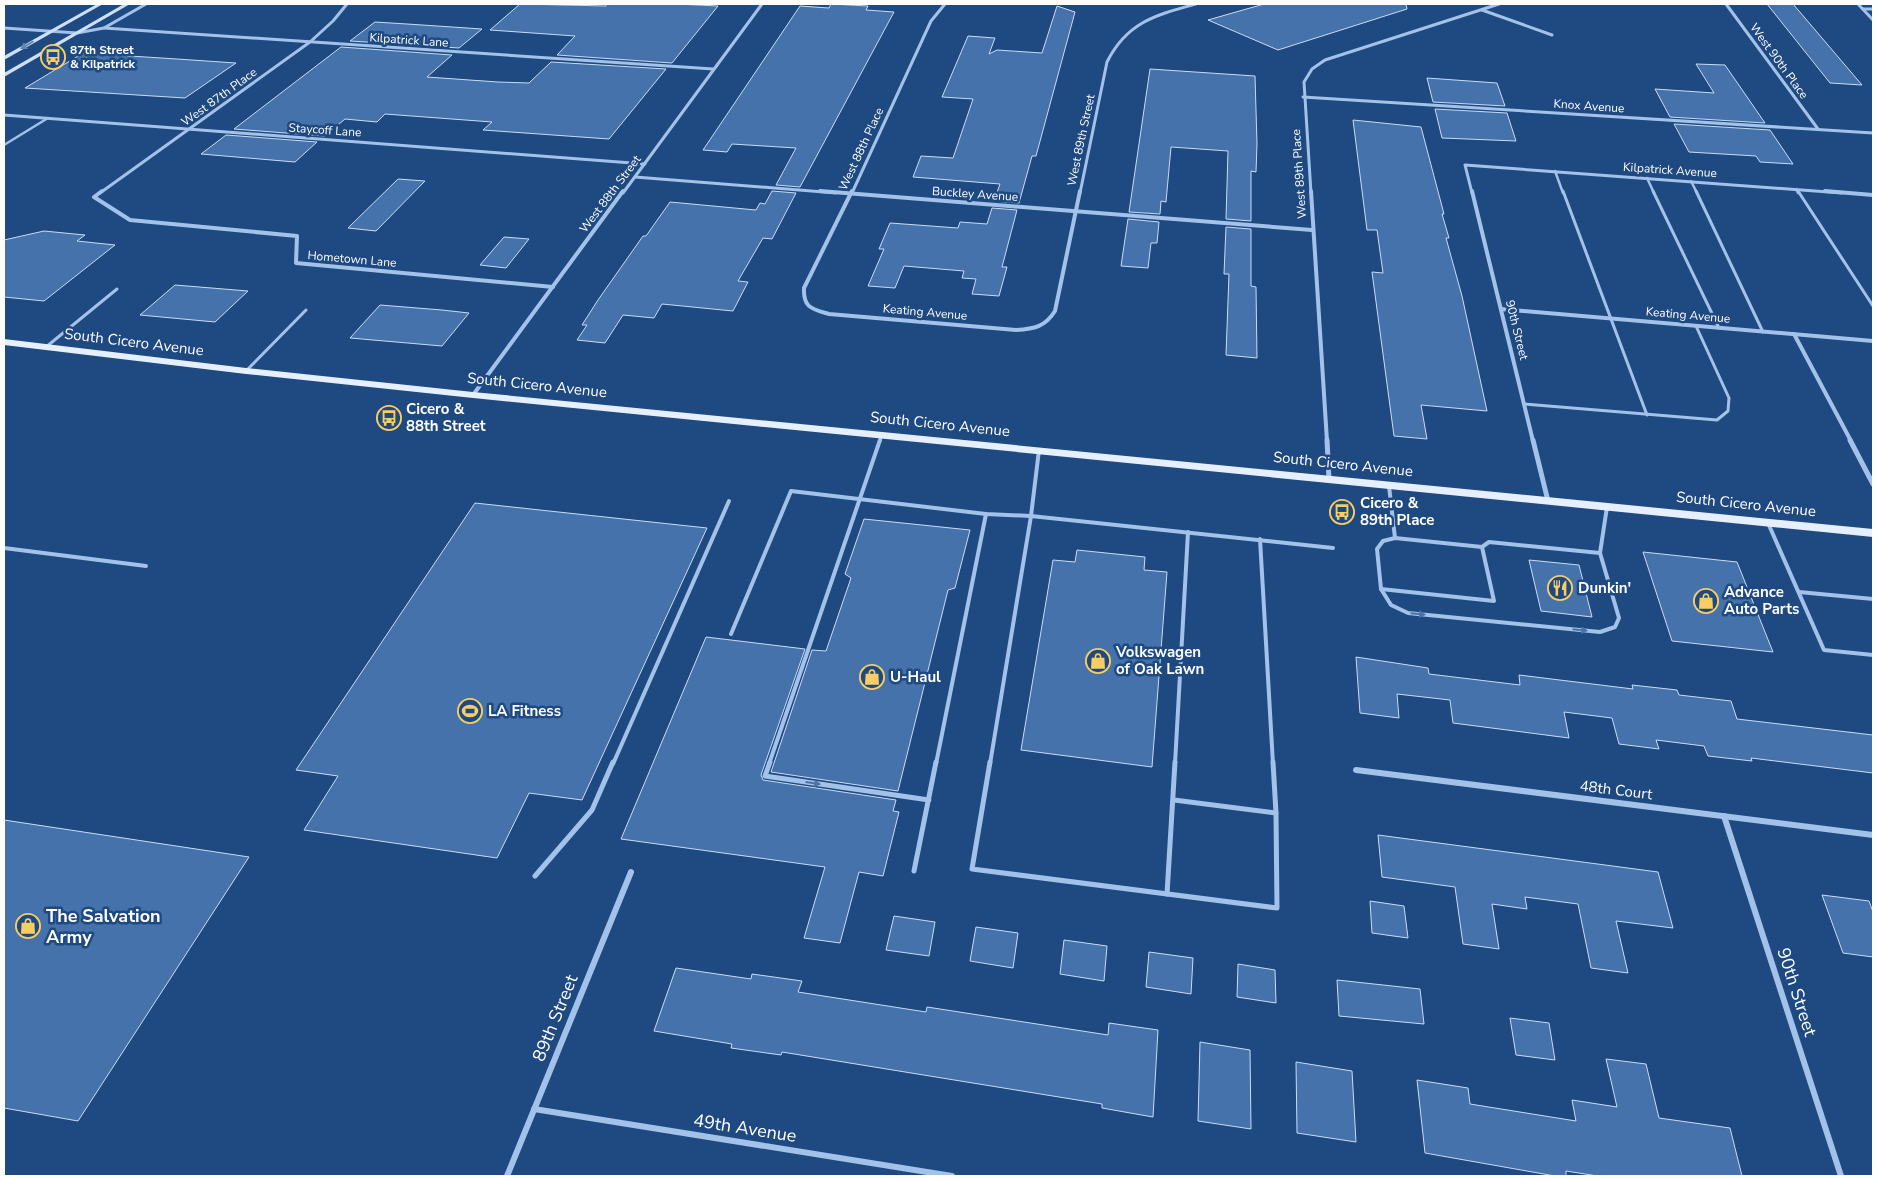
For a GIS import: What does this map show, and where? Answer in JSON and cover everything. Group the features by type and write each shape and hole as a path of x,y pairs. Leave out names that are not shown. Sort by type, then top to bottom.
{"main road":[{"path":"4,58 100,4"},
{"path":"4,75 127,4"},
{"name":"South Cicero Avenue","path":"4,342 246,371 473,395 1873,533"}],"street":[{"path":"4,28 77,33 104,28 146,4"},
{"name":"West 87th Place","path":"94,197 310,42 333,21 347,4"},
{"name":"West 88th Street","path":"473,395 762,4"},
{"name":"West 88th Place","path":"806,306 802,298 804,288 851,194 931,21 945,4"},
{"name":"West 89th Street","path":"1042,326 1050,321 1055,310 1107,62 1112,51 1129,29 1141,22 1196,4"},
{"name":"West 89th Place","path":"1329,479 1303,97 1304,82 1307,74 1314,66 1325,60 1499,4"},
{"name":"West 90th Place","path":"1726,4 1818,129"},
{"path":"1858,4 1873,20"},
{"path":"1863,9 1873,9"},
{"path":"1481,10 1552,35"},
{"name":"Kilpatrick Lane","path":"104,28 713,69"},
{"name":"Knox Avenue","path":"1303,97 1873,133"},
{"name":"Staycoff Lane","path":"4,115 645,164"},
{"name":"Kilpatrick Avenue","path":"1465,165 1873,195"},
{"name":"90th Street","path":"1465,165 1548,501"},
{"name":"Buckley Avenue","path":"635,177 1312,230"},
{"name":"Hometown Lane","path":"94,197 130,220 297,236 296,263 553,287"},
{"name":"Keating Avenue","path":"806,306 829,314 1016,330 1042,326"},
{"name":"Keating Avenue","path":"1501,309 1873,341"},
{"path":"1794,334 1873,484"},
{"name":"48th Court","path":"1356,770 1873,835"},
{"name":"90th Street","path":"1724,816 1841,1176"},
{"name":"89th Street","path":"507,1176 631,872"},
{"name":"49th Avenue","path":"534,1109 952,1176"}],"lane":[{"path":"4,146 48,118"},
{"path":"1555,171 1646,415"},
{"path":"1647,178 1719,328"},
{"path":"1691,181 1763,332"},
{"path":"1796,189 1873,306"},
{"path":"44,348 116,289"},
{"path":"246,371 306,310"},
{"path":"1524,404 1717,420 1728,411 1729,398 1696,326"},
{"path":"882,435 765,776 928,800"},
{"path":"1039,450 1031,516 972,869 1277,908 1276,812 1260,540"},
{"path":"1389,485 1395,538"},
{"path":"731,634 791,491 986,514 1031,516 1332,548"},
{"path":"535,876 592,810 728,501"},
{"path":"1600,554 1489,542 1482,547 1395,538 1383,541 1377,549 1381,589 1384,598 1394,608 1408,613 1600,632 1615,626 1620,618 1600,554 1606,507"},
{"path":"914,871 986,514"},
{"path":"1768,523 1824,650 1873,655"},
{"path":"1167,894 1174,800 1188,532"},
{"path":"1381,589 1494,602 1482,547"},
{"path":"4,548 146,566"},
{"path":"1799,592 1873,599"},
{"path":"1174,800 1276,812"}],"building":[{"path":"520,4 606,6 607,4 676,4 718,6 672,63 557,55 575,36 490,30"},
{"path":"831,4 868,6 866,10 894,12 800,187 776,185 796,148 732,144 727,152 703,150 800,6 829,8"},
{"path":"1264,4 1406,4 1407,9 1278,50 1208,20"},
{"path":"1767,4 1793,4 1862,85 1830,83"},
{"path":"1057,6 1075,12 1036,156 1032,156 1019,203 994,201 1000,184 913,177 921,156 953,158 973,99 942,97 968,36 995,38 989,54 997,50 1042,53"},
{"path":"375,22 482,29 459,48 350,41"},
{"path":"341,47 452,55 427,77 498,82 529,83 551,62 666,69 609,139 483,130 492,122 385,114 377,122 345,119 325,136 234,129"},
{"path":"83,53 236,63 185,98 25,88"},
{"path":"1696,64 1725,65 1765,123 1670,117 1655,89 1714,93"},
{"path":"1150,69 1255,76 1257,144 1256,172 1251,171 1251,221 1226,219 1228,151 1171,147 1166,202 1161,201 1160,214 1129,212"},
{"path":"1427,78 1497,83 1505,106 1433,102"},
{"path":"1435,109 1507,113 1516,141 1442,138"},
{"path":"1353,120 1421,127 1444,214 1442,214 1449,238 1446,238 1462,296 1487,411 1421,405 1427,439 1394,436 1372,272 1383,273 1377,230 1367,230"},
{"path":"1674,124 1770,130 1793,164 1760,162 1756,156 1689,152"},
{"path":"226,135 317,142 295,162 201,154"},
{"path":"398,179 425,181 376,231 348,228"},
{"path":"772,191 796,193 772,239 763,238 738,281 748,282 733,311 662,304 654,318 623,315 605,343 577,340 587,325 582,325 598,300 643,236 646,236 670,202 756,210 760,203 765,204"},
{"path":"992,208 1017,210 1002,267 1007,267 999,296 972,294 976,279 962,278 964,271 904,266 895,288 868,286 884,249 879,249 890,223 958,228 960,222 987,224"},
{"path":"1128,219 1159,222 1157,243 1151,243 1148,268 1121,266"},
{"path":"1226,227 1251,229 1251,286 1256,287 1257,358 1226,355 1229,274 1224,274"},
{"path":"44,231 85,235 77,241 115,245 44,301 4,297 4,240"},
{"path":"504,237 529,239 506,268 480,265"},
{"path":"175,285 248,291 215,322 140,315"},
{"path":"380,305 469,313 442,346 350,338"},
{"path":"475,503 707,528 582,800 529,793 497,858 304,830 338,776 296,770"},
{"name":"U-Haul","path":"864,519 970,530 955,588 948,590 898,791 771,772 812,650 826,651 851,578 845,574"},
{"name":"Volkswagen of Oak Lawn","path":"1077,550 1145,557 1144,570 1167,572 1152,767 1021,750 1053,560 1075,562"},
{"name":"Advance Auto Parts","path":"1643,552 1737,562 1773,652 1672,641"},
{"name":"Dunkin'","path":"1529,560 1579,565 1592,617 1541,611"},
{"path":"706,637 805,649 761,775 763,780 896,800 893,811 899,812 883,876 859,872 840,943 804,938 825,867 621,839"},
{"path":"1356,657 1428,668 1429,674 1520,685 1519,675 1633,689 1632,685 1677,690 1679,695 1731,701 1737,719 1873,735 1873,773 1751,758 1752,761 1708,756 1704,746 1656,740 1659,749 1619,744 1612,718 1564,712 1569,738 1453,723 1450,700 1397,694 1399,718 1360,713"},
{"path":"4,820 249,857 78,1121 4,1108"},
{"path":"1378,835 1658,872 1673,928 1616,921 1628,973 1591,968 1578,904 1525,897 1527,909 1492,904 1499,949 1463,944 1455,887 1382,877"},
{"path":"1822,895 1869,901 1873,912 1873,957 1843,953"},
{"path":"1370,901 1404,906 1408,938 1372,933"},
{"path":"894,916 935,922 929,956 886,950"},
{"path":"976,927 1018,933 1013,968 970,961"},
{"path":"1064,940 1107,946 1104,981 1060,974"},
{"path":"1149,952 1193,958 1191,994 1146,987"},
{"path":"1238,964 1275,970 1276,1003 1237,997"},
{"path":"676,968 751,979 752,974 802,981 798,992 926,1012 927,1007 1108,1035 1109,1023 1158,1030 1153,1117 1102,1108 1102,1104 782,1052 781,1055 731,1048 732,1044 654,1031"},
{"path":"1337,980 1420,989 1424,1024 1339,1016"},
{"path":"1510,1018 1549,1023 1555,1060 1516,1055"},
{"path":"1200,1042 1250,1050 1251,1129 1198,1121"},
{"path":"1606,1059 1646,1064 1659,1118 1730,1128 1742,1176 1598,1176 1566,1171 1566,1176 1555,1176 1425,1153 1417,1080 1468,1088 1470,1104 1576,1121 1572,1100 1617,1107"},
{"path":"1296,1062 1352,1071 1356,1142 1297,1133"}],"place":[{"name":"87th Street & Kilpatrick","path":"53,57"},
{"name":"Cicero & 88th Street","path":"389,418"},
{"name":"Cicero & 89th Place","path":"1342,512"},
{"name":"Dunkin'","path":"1560,588"},
{"name":"Advance Auto Parts","path":"1706,601"},
{"name":"Volkswagen of Oak Lawn","path":"1098,661"},
{"name":"U-Haul","path":"872,677"},
{"name":"LA Fitness","path":"470,711"},
{"name":"The Salvation Army","path":"28,926"}]}
